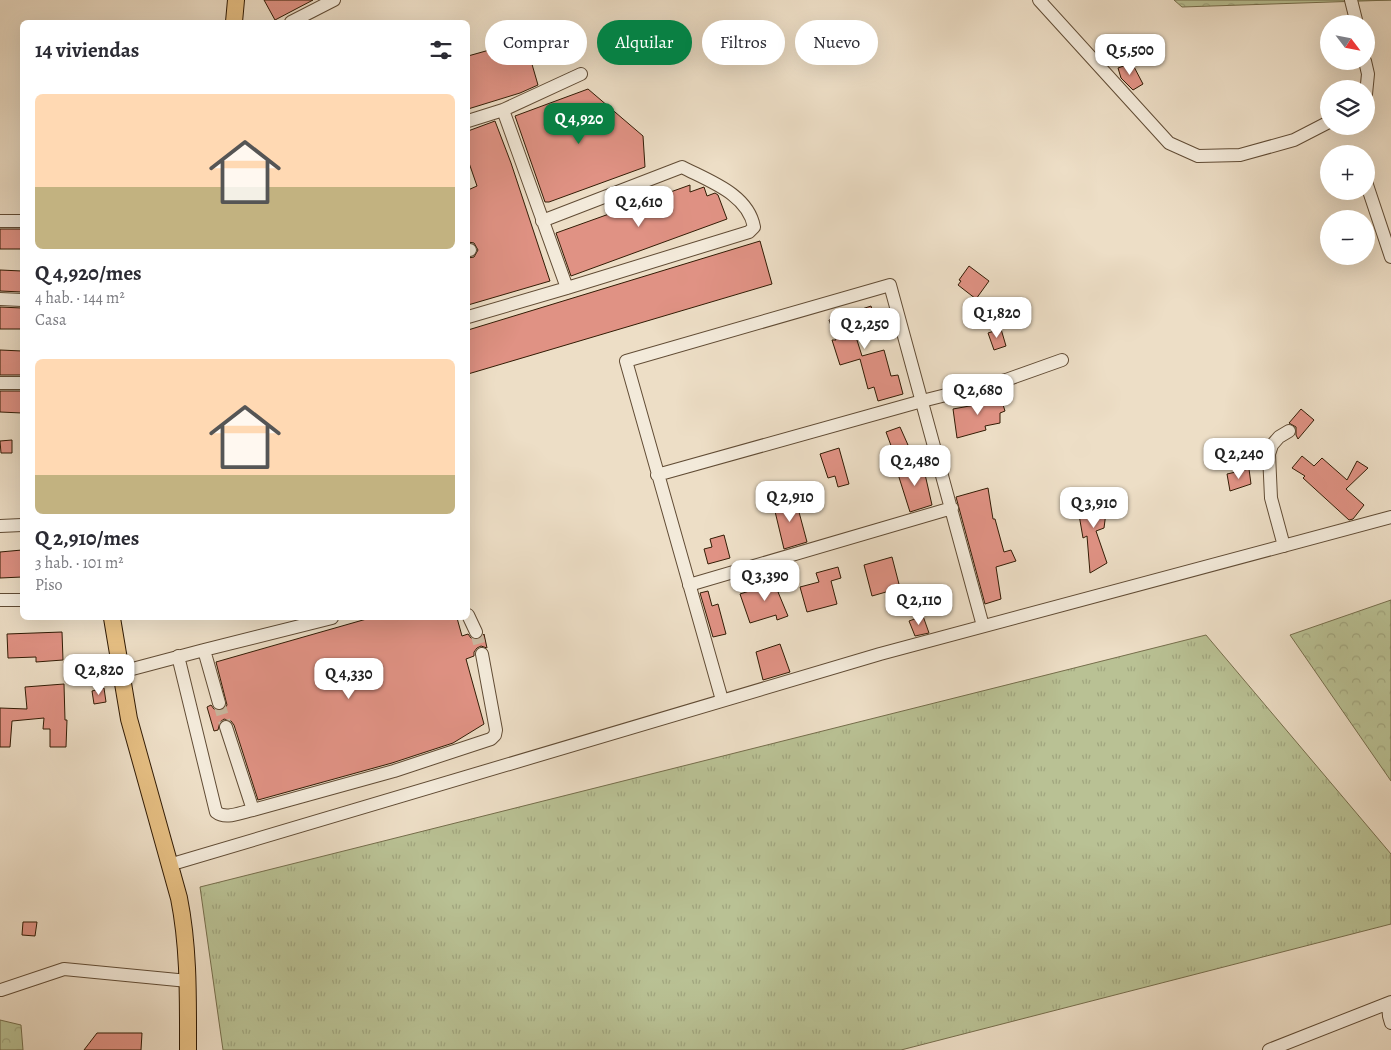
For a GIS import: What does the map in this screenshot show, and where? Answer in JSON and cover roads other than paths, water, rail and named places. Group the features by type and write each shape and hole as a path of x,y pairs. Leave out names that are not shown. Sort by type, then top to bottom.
{"main road":[{"path":"234,20 236,0"},
{"path":"112,620 129,719 179,898 184,927 188,981 188,1050"}],"street":[{"path":"295,20 334,0"},
{"path":"1039,0 1169,143 1198,156 1240,155 1294,140 1320,127"},
{"path":"1351,0 1355,15"},
{"path":"470,121 503,110 581,74"},
{"path":"503,110 567,288"},
{"path":"470,316 749,232 754,228 753,220 738,199 727,190 682,167 542,221"},
{"path":"1372,200 1391,257"},
{"path":"0,221 20,221"},
{"path":"722,700 626,361 890,285 983,626"},
{"path":"0,299 20,300"},
{"path":"657,475 922,401 1006,380 1062,360"},
{"path":"0,383 20,383"},
{"path":"1284,546 1271,498 1269,454 1276,441 1289,431"},
{"path":"689,585 952,508"},
{"path":"169,865 880,654 1391,517"},
{"path":"0,526 20,526"},
{"path":"0,600 20,600"},
{"path":"470,619 476,632"},
{"path":"121,672 324,620"},
{"path":"204,650 219,703"},
{"path":"178,656 216,812 222,816 227,816 394,771 491,739 495,735 496,730 482,654"},
{"path":"226,727 253,810"},
{"path":"1,990 64,969 188,981"},
{"path":"1269,1050 1390,1003 1389,1016 1391,1022"}],"tunnel":[{"path":"476,632 482,654"},
{"path":"219,703 226,727"}]}
